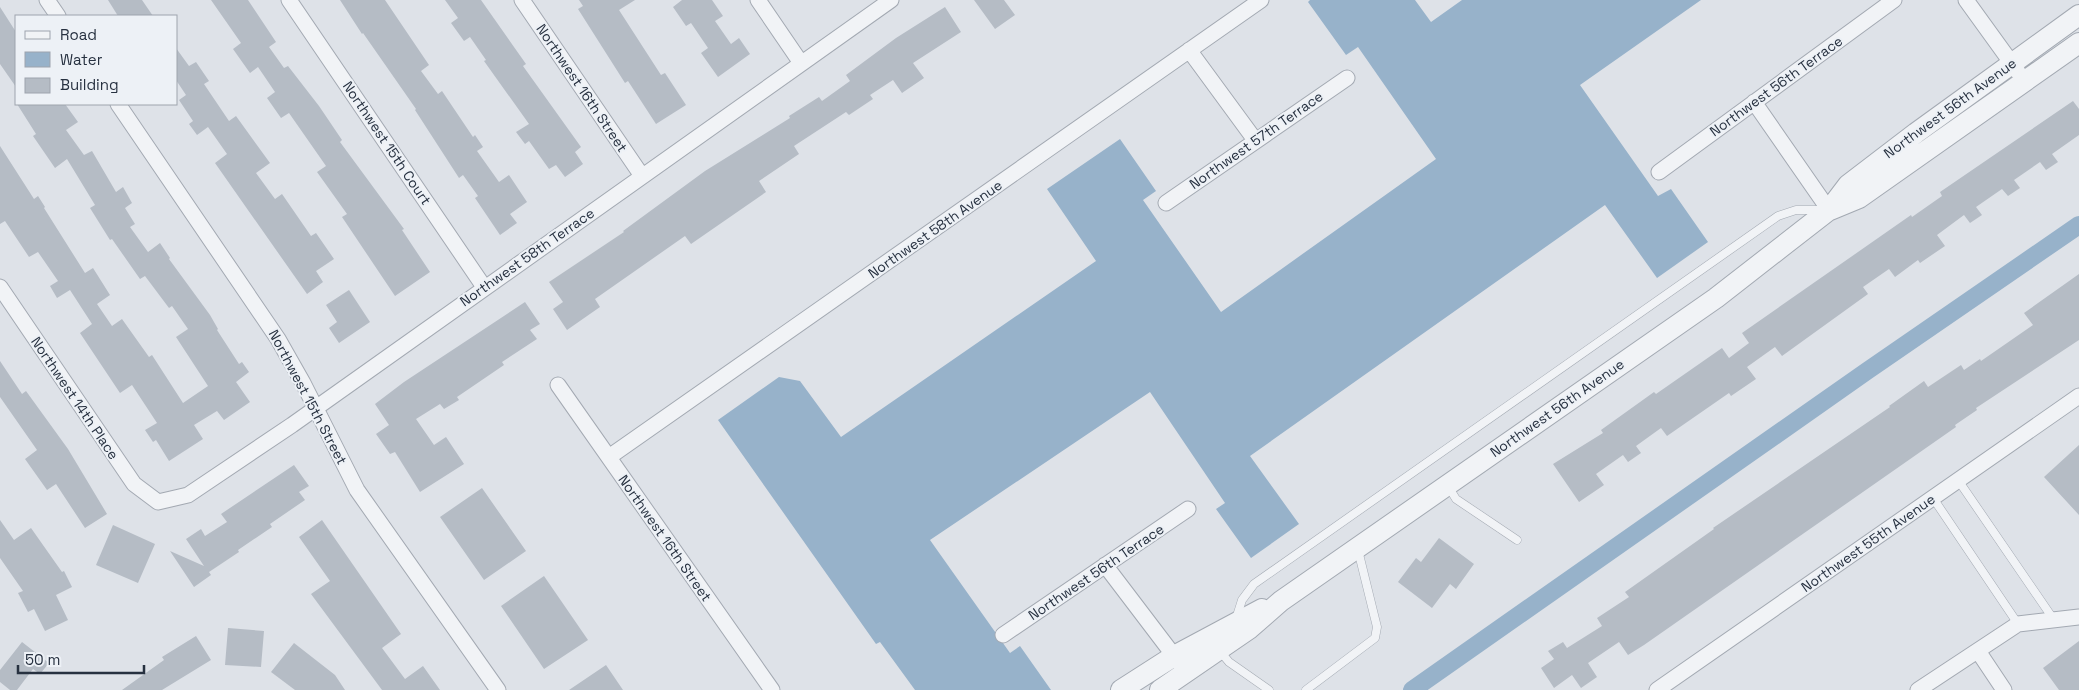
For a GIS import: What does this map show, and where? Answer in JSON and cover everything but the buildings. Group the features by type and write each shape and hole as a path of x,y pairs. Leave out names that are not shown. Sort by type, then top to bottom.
{"street":[{"path":"47,0 57,15"},
{"name":"Northwest 15th Court","path":"289,0 484,287"},
{"name":"Northwest 16th Street","path":"522,0 642,176"},
{"path":"758,0 800,63"},
{"name":"Northwest 58th Terrace","path":"158,502 188,495 315,408 891,0"},
{"name":"Northwest 58th Avenue","path":"609,457 1261,0"},
{"name":"Northwest 56th Terrace","path":"1658,172 1894,0"},
{"path":"1966,0 2025,82"},
{"name":"Northwest 56th Avenue","path":"1830,210 1848,185 2079,15"},
{"name":"Northwest 56th Avenue","path":"1160,690 1249,629 1281,600 1716,298 1830,210 1859,198 2079,43"},
{"path":"1190,50 1255,140"},
{"name":"Northwest 57th Terrace","path":"1166,203 1347,78"},
{"path":"1754,102 1830,210"},
{"name":"Northwest 15th Street","path":"119,105 278,338 357,490 498,690"},
{"name":"Northwest 14th Place","path":"0,287 134,484 158,502"},
{"name":"Northwest 16th Street","path":"558,385 772,690"},
{"name":"Northwest 55th Avenue","path":"1657,690 2079,396"},
{"name":"Northwest 56th Terrace","path":"1003,635 1188,509"},
{"path":"1106,566 1186,672"},
{"name":"Northwest 56th Avenue","path":"1121,690 1174,656 1236,621 1281,600"},
{"path":"1918,690 2018,624 2079,617"},
{"path":"1978,651 2004,690"}],"lane":[{"path":"1236,621 1242,600 1254,584 1778,216 1796,210 1830,210"},
{"path":"1958,480 2054,620"},
{"path":"1447,485 1456,499 1517,540"},
{"path":"1934,498 2018,624"},
{"path":"1306,690 1375,638 1377,627 1357,547"},
{"path":"1219,650 1229,662 1269,690"}],"water":[{"path":"1310,0 1415,0 1431,22 1462,0 1701,0 1580,85 1658,196 1671,189 1708,242 1657,278 1605,205 1250,456 1299,524 1251,558 1216,509 1225,503 1150,392 930,540 1010,653 1020,646 1051,690 915,690 880,642 876,644 718,420 779,377 800,381 841,437 1096,261 1047,189 1120,139 1156,191 1143,200 1221,312 1436,159 1358,47 1346,55 1308,2"}],"waterway":[{"path":"1412,690 2079,225"}]}
